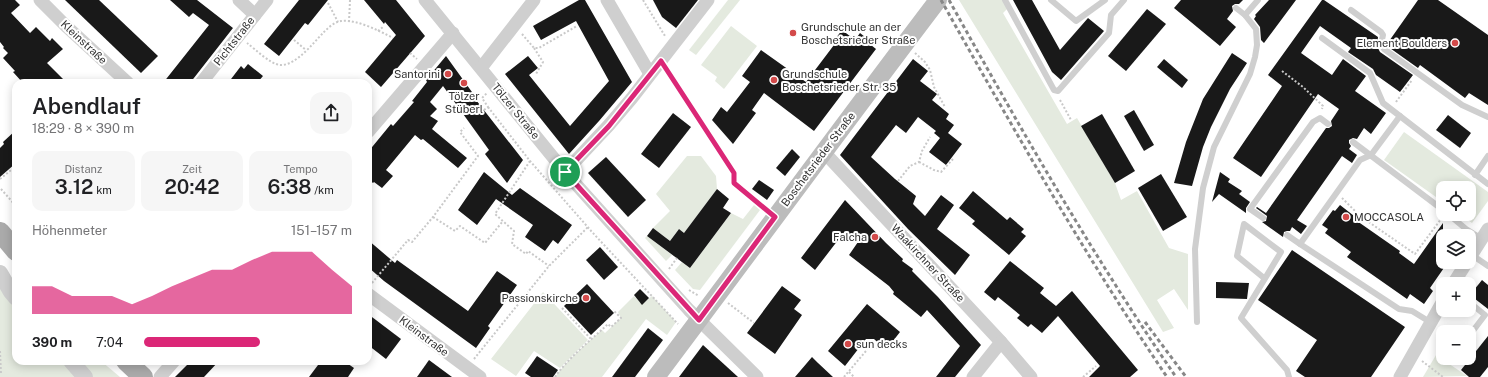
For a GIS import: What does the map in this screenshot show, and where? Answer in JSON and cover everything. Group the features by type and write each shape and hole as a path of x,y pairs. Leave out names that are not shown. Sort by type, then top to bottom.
{"main road":[{"name":"Boschetsrieder Straße","path":"656,377 699,320 719,303 775,217 823,151 938,0"},
{"path":"0,232 12,246"},
{"path":"130,365 143,377"}],"street":[{"name":"Kleinstraße","path":"40,0 124,79"},
{"path":"239,0 255,15"},
{"name":"Pichtstraße","path":"204,79 267,0"},
{"name":"Tölzer Straße","path":"425,0 565,172 699,320 757,377"},
{"path":"481,68 534,0"},
{"path":"607,0 650,74"},
{"path":"565,172 609,126 708,0"},
{"path":"372,127 453,33"},
{"name":"Waakirchner Straße","path":"823,151 1001,342 1030,377"},
{"path":"1476,248 1485,234"},
{"path":"0,273 12,293"},
{"name":"Kleinstraße","path":"372,297 480,377"},
{"path":"1400,377 1436,312"},
{"path":"973,377 1001,342"},
{"path":"74,365 85,377"},
{"path":"160,377 170,365"}],"lane":[{"path":"1005,0 1054,90 1058,91 1109,33 1110,15 1124,0"},
{"path":"1052,0 1076,21 1105,0"},
{"path":"1245,15 1258,0"},
{"path":"1197,322 1195,249 1203,188 1214,147 1250,74 1257,45 1256,29 1245,15 1236,8"},
{"path":"1351,10 1381,32 1381,44 1384,49 1462,105 1488,117"},
{"path":"1322,38 1370,73 1383,103 1474,175 1488,184"},
{"path":"1300,244 1360,160 1372,155 1400,116"},
{"path":"1263,218 1250,210 1313,122 1320,118 1328,124"},
{"path":"1353,142 1436,205"},
{"path":"1474,175 1488,156"},
{"path":"734,173 734,183 775,217"},
{"path":"1456,221 1466,229 1485,234"},
{"path":"1264,278 1237,256 1244,224 1281,252 1241,318 1287,370 1289,377"},
{"path":"1287,235 1399,309 1412,311 1430,322"},
{"path":"1476,262 1488,266"},
{"path":"1476,308 1485,315 1476,327"}],"path":[{"path":"349,22 350,0"},
{"path":"643,0 672,46"},
{"path":"328,3 338,22"},
{"path":"239,35 268,60 280,65 294,61 331,25 341,21 366,26 393,38"},
{"path":"378,31 384,26"},
{"path":"514,26 534,48 543,62 536,74"},
{"path":"534,48 539,48 577,26"},
{"path":"294,40 306,50"},
{"path":"914,52 925,62 930,70 934,87 945,107"},
{"path":"661,61 734,173"},
{"path":"1282,71 1303,87 1323,106 1320,118"},
{"path":"1391,109 1417,72"},
{"path":"494,84 482,98 488,107 530,161 687,335"},
{"path":"1054,90 1071,120"},
{"path":"484,110 488,107"},
{"path":"372,283 408,240 412,242 433,217 478,156 460,132 464,128"},
{"path":"920,162 922,151 930,137"},
{"path":"920,162 934,170 941,172 954,159"},
{"path":"530,161 494,214 514,231 512,244 526,254 528,251 549,266"},
{"path":"898,181 910,166 920,162"},
{"path":"0,179 12,169"},
{"path":"1,190 12,202"},
{"path":"1342,198 1360,216 1415,254 1439,221"},
{"path":"433,217 455,231 460,226 485,243 503,221"},
{"path":"467,368 549,266 588,227"},
{"path":"669,269 677,258"},
{"path":"689,290 719,303 754,323"},
{"path":"562,308 591,339"},
{"path":"555,377 591,339 608,324 611,327 621,318 613,310"},
{"path":"844,377 871,344 877,348"},
{"path":"0,351 1,375"},
{"path":"1413,354 1443,377"},
{"path":"1083,377 1096,366"},
{"path":"849,372 854,377"}],"shaded area":[{"path":"728,0 740,0 696,55 689,50"},
{"path":"959,0 1003,0 1008,8 1003,13 1067,124 1077,118 1115,183 1121,200 1137,191 1169,248 1188,254 1188,310 1174,289 1157,300 1174,328 1163,332"},
{"path":"731,26 757,46 724,89 715,81 717,77 701,65"},
{"path":"1404,132 1473,181 1436,181 1436,197 1384,160"},
{"path":"687,156 701,156 716,176 717,189 684,233 679,229 670,241 653,228 670,211 656,194"},
{"path":"1476,183 1488,192 1488,201 1476,218"},
{"path":"754,205 760,210 700,290 693,289 675,270 682,262 690,268 731,213 743,219"},
{"path":"647,236 672,255 666,261 645,238"},
{"path":"0,283 12,300 12,365 68,365 78,377 0,377"},
{"path":"543,292 588,340 560,368 534,351 516,376 491,359"},
{"path":"634,296 642,304 652,296 676,322 667,335 646,319 602,377 555,377 571,358 602,330 605,333 621,318 618,312"},
{"path":"1436,355 1436,365 1451,365 1467,376 1423,377"},
{"path":"82,365 106,365 120,377 92,377"}],"building":[{"path":"0,0 15,0 20,5 11,13 30,33 36,27 50,41 52,38 63,49 47,63 63,79 19,79 13,72 15,71 3,58 8,53 0,42"},
{"path":"65,0 99,0 158,56 141,73"},
{"path":"170,0 197,0 233,28 193,79 166,79 209,25 193,13 189,17"},
{"path":"299,0 328,0 308,25 305,23 279,56 264,44"},
{"path":"364,0 396,0 425,36 381,87 365,72 396,35 385,22 384,24"},
{"path":"579,0 585,0 632,82 569,154 505,74 528,56 538,68 529,75 570,126 609,81 576,21 541,40 533,26"},
{"path":"653,0 698,0 676,28 662,17"},
{"path":"1013,0 1032,0 1060,50 1088,18 1104,31 1061,80 1052,72"},
{"path":"1181,0 1243,0 1239,4 1232,6 1233,11 1227,19 1236,27 1220,46 1174,8"},
{"path":"1269,0 1296,0 1264,43 1261,40 1260,27 1254,19 1256,16 1255,15"},
{"path":"1322,0 1378,37 1377,46 1380,52 1413,75 1400,92 1376,75 1373,69 1348,52 1351,48 1320,26 1301,53 1332,75 1343,59 1366,76 1355,91 1386,113 1371,134 1364,128 1357,139 1353,138 1349,140 1351,146 1349,149 1357,155 1352,163 1342,156 1297,220 1307,226 1301,234 1292,227 1290,231 1284,232 1283,237 1262,222 1266,221 1267,216 1256,208 1257,207 1266,213 1326,128 1332,126 1331,121 1339,109 1318,94 1261,177 1233,158 1282,86 1268,75"},
{"path":"1418,0 1438,0 1488,35 1488,105 1469,93 1465,98 1420,65 1418,68 1387,46 1386,43 1387,44"},
{"path":"1147,9 1166,24 1126,71 1108,56"},
{"name":"Grundschule Boschetsrieder Str. 35","path":"842,30 855,40 860,33 865,37 866,41 876,49 814,131 764,93 752,110 756,113 733,144 712,120 721,107 727,112 750,82 742,76 761,50 806,82 837,41 836,38"},
{"path":"1232,53 1247,63 1230,89 1211,127 1203,147 1192,186 1174,183 1186,142 1203,99"},
{"path":"446,56 477,99 476,100 523,160 507,183 485,154 489,150 443,86 430,102 437,109 430,116 438,121 432,129 467,158 458,168 423,139 421,140 415,135 386,170 393,176 382,188 372,182 372,147 391,124 393,126 414,102 412,101 427,82 426,80"},
{"path":"913,59 928,71 920,81 937,94 932,100 949,114 946,119 954,125 948,133 962,144 946,165 929,152 940,138 934,133 936,131 918,117 906,133 896,125 871,157 916,196 913,204 925,216 941,195 954,205 937,229 970,255 955,275 908,229 840,155"},
{"path":"1164,59 1188,80 1182,88 1157,67"},
{"path":"248,64 263,76 260,79 231,79 241,66 244,69"},
{"path":"1134,110 1154,145 1144,151 1124,116"},
{"path":"673,113 691,127 659,168 641,154"},
{"path":"1102,114 1135,171 1115,183 1081,126"},
{"path":"1448,115 1471,133 1460,148 1436,130"},
{"path":"12,134 12,166 0,177 0,148 4,144 3,142"},
{"path":"792,149 800,157 785,176 776,168"},
{"path":"606,157 646,200 628,217 588,173"},
{"path":"484,172 512,195 520,188 572,225 558,244 553,240 545,251 525,237 533,225 496,199 477,225 458,210"},
{"path":"1220,172 1230,179 1228,182 1242,191 1239,194 1250,202 1246,208 1246,213 1219,194 1212,202"},
{"path":"1161,174 1187,217 1163,231 1138,188"},
{"path":"759,180 774,190 767,200 752,189"},
{"path":"717,189 729,199 723,208 731,213 690,268 647,236 653,228 670,241 679,229 684,233"},
{"path":"973,191 1007,220 1010,217 1024,229 1021,232 1026,236 1009,255 972,224 975,221 959,208"},
{"path":"845,200 903,259 902,261 913,269 912,271 938,297 981,345 955,377 936,377 960,346 927,310 921,317 893,294 894,292 889,286 849,255 858,242 845,231 815,270 801,258"},
{"path":"1340,205 1358,219 1357,221 1400,251 1399,253 1414,264 1436,233 1436,269 1443,269 1438,277 1436,277 1430,288 1433,291 1424,304 1410,294 1407,299 1347,257 1351,252 1325,233 1328,229 1322,225 1333,210 1335,211"},
{"path":"1443,223 1443,229 1439,229"},
{"path":"372,243 395,263 397,260 468,311 497,271 517,285 488,326 490,328 476,348 384,281 372,270"},
{"path":"600,247 618,267 604,280 586,260"},
{"path":"1292,250 1405,327 1371,377 1305,377 1296,371 1317,340 1258,300"},
{"path":"1010,261 1044,288 1040,293 1056,306 1072,291 1138,370 1130,377 1089,377 1100,366 1058,316 1042,333 1031,324 1028,327 1017,318 1020,315 998,297 995,301 984,292"},
{"path":"1482,280 1488,285 1488,309 1476,300 1476,288"},
{"path":"1216,282 1249,283 1247,299 1216,298"},
{"name":"Passionskirche","path":"587,284 614,313 591,335 564,306"},
{"path":"782,286 801,300 794,309 802,315 775,354 747,333"},
{"path":"640,289 649,298 642,305 634,295"},
{"name":"sun decks","path":"867,304 900,332 886,350 874,339 866,339 845,366 828,351"},
{"path":"372,317 401,339 386,359 372,348"},
{"path":"648,328 663,340 635,377 612,377"},
{"path":"1488,336 1488,367 1480,377 1469,377 1461,370 1465,365 1476,365 1476,351"},
{"path":"703,345 738,377 679,377"},
{"path":"537,356 558,370 553,377 531,377 525,373"},
{"path":"812,357 818,363 833,377 795,377"},
{"path":"429,360 452,377 417,377"},
{"path":"187,365 215,365 204,377 175,377"},
{"path":"318,365 350,365 354,368 348,377 309,377"}],"railway":[{"path":"941,0 1078,238 1167,377"},
{"path":"949,0 1086,238 1176,377"},
{"path":"1145,322 1186,377"}],"place":[{"name":"Grundschule an der Boschetsrieder Straße","path":"793,33"},
{"name":"Element Boulders","path":"1455,43"},
{"name":"Santorini","path":"448,74"},
{"name":"Grundschule Boschetsrieder Str. 35","path":"774,80"},
{"name":"Tölzer Stüberl","path":"464,83"},
{"name":"MOCCASOLA","path":"1346,217"},
{"name":"Falcha","path":"875,237"},
{"name":"Passionskirche","path":"586,298"},
{"name":"sun decks","path":"848,344"}],"route":[{"path":"661,61 734,173 734,183 775,217 699,320 565,172 609,126 661,61"}]}
